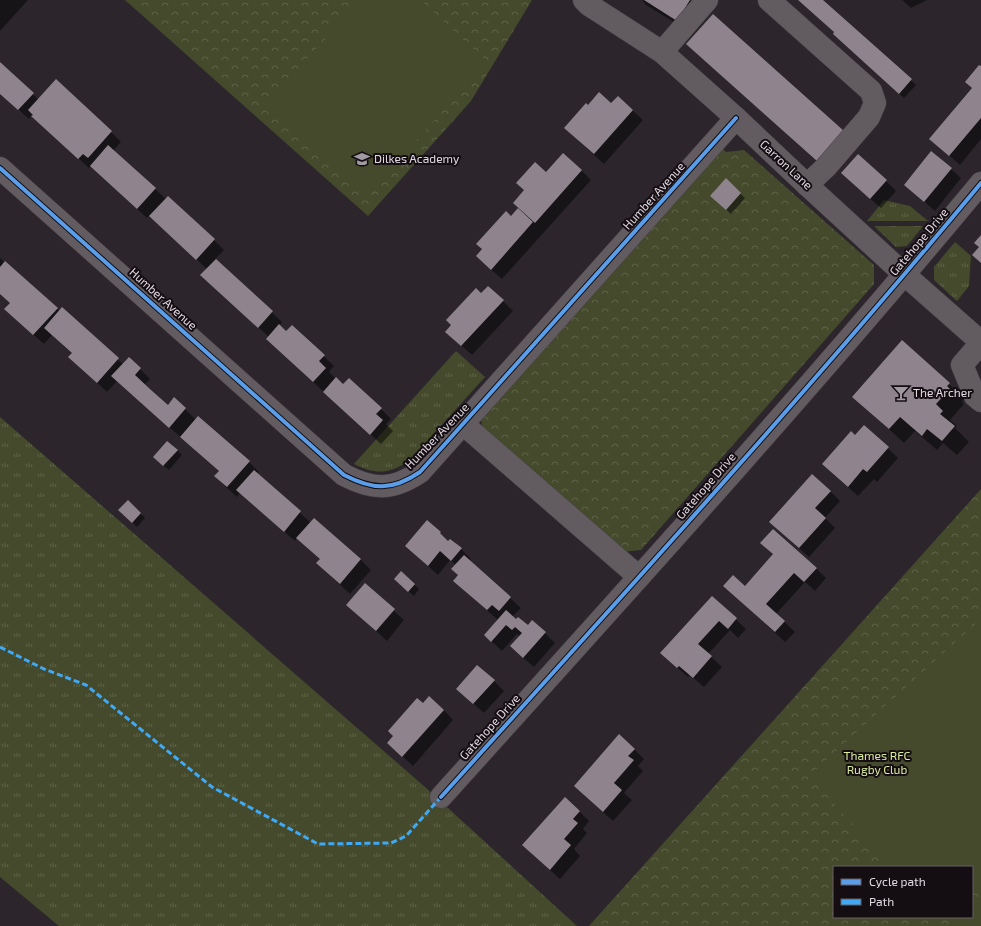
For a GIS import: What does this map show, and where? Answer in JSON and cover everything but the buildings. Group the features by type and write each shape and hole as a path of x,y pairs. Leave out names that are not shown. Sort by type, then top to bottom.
{"street":[{"name":"Garron Lane","path":"584,0 589,5 662,52 736,118 905,275 981,342"},
{"path":"662,52 707,0"},
{"path":"769,0 871,91 875,103 868,117 826,167 807,185"},
{"name":"Humber Avenue","path":"0,168 344,475 358,482 374,487 390,487 401,483 420,472 736,118"},
{"name":"Gatehope Drive","path":"441,797 639,577 905,275 981,183"},
{"path":"981,342 962,364 975,396 981,401"},
{"name":"Humber Avenue","path":"463,424 639,577"}],"green space":[{"name":"Dilkes Academy","path":"125,0 532,0 471,101 368,216"},
{"path":"360,0 420,0 486,60 366,199 263,108"},
{"path":"720,146 726,152 744,150 874,265 874,284 641,550 621,552 485,433 481,418"},
{"path":"884,200 910,206 928,221 867,221"},
{"path":"874,226 923,226 907,246 896,247"},
{"path":"955,242 971,256 969,286 957,301 934,280 934,267"},
{"path":"456,351 485,377 409,461 388,471 382,472 362,468 354,464"},
{"path":"0,417 425,787 577,926 59,926 0,877"},
{"name":"Thames RFC Rugby Club","path":"981,489 981,926 589,926"},
{"path":"981,619 981,877 973,884 973,866 892,866 809,776"},
{"path":"981,902 981,926 955,926 963,918 973,918 973,909"}],"marked path":[{"path":"0,647 44,669 86,685 212,787 318,844 391,843 406,836 441,797"}],"cycle path":[{"path":"0,168 344,475 364,484 382,486 400,483 420,472 736,118"},
{"path":"441,797 782,416 981,183"}],"place":[{"name":"Dilkes Academy","path":"362,159"},
{"name":"The Archer","path":"901,393"}]}
